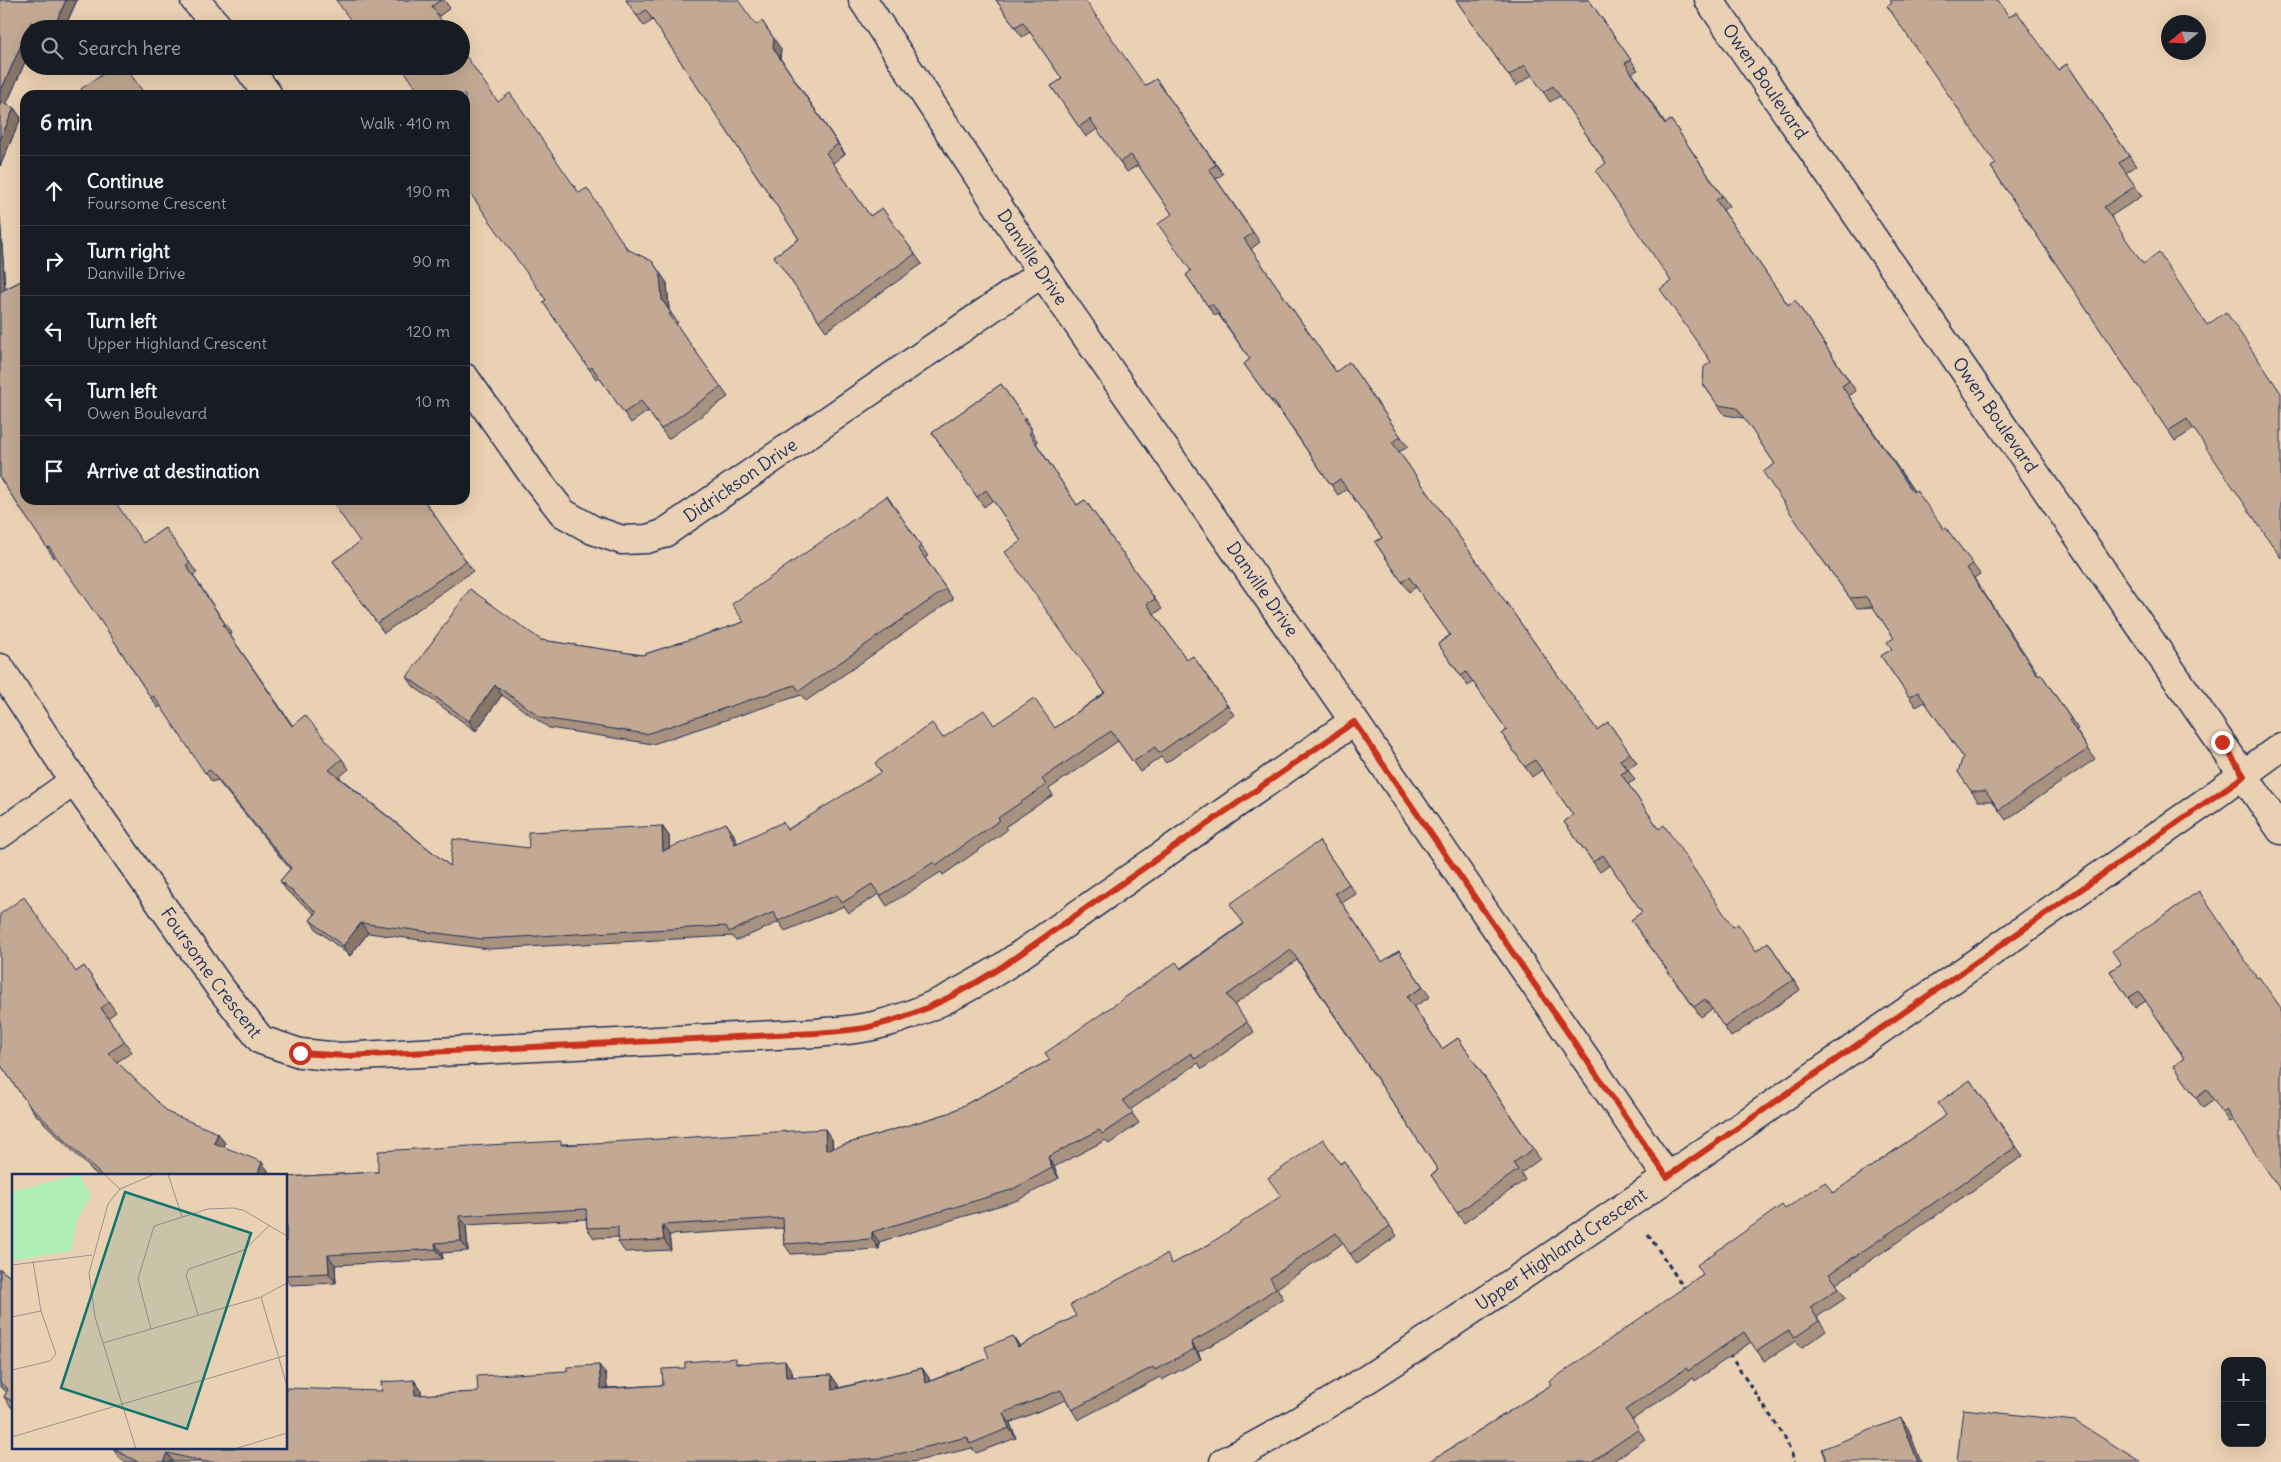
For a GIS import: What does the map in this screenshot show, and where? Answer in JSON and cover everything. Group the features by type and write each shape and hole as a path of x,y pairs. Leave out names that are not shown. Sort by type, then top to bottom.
{"street":[{"path":"195,0 213,20"},
{"name":"Danville Drive","path":"863,0 1042,273 1667,1177"},
{"name":"Owen Boulevard","path":"1709,0 2281,830"},
{"path":"254,75 265,90"},
{"name":"Didrickson Drive","path":"470,385 562,513 593,530 622,540 647,538 663,534 1042,273"},
{"name":"Foursome Crescent","path":"0,668 74,781 236,1010 261,1040 300,1053 347,1056 816,1033 876,1026 923,1011 972,986 1003,966 1354,722"},
{"name":"Upper Highland Crescent","path":"1224,1462 1258,1445 1418,1346 1628,1204 2244,776 2281,746"},
{"path":"0,834 74,781"}],"path":[{"path":"1628,1204 1690,1296"},
{"path":"1723,1345 1784,1436 1795,1462"}],"building":[{"path":"0,0 66,0 57,20 20,20 20,47 0,93"},
{"path":"336,0 441,0 432,6 441,20 350,20"},
{"path":"626,0 738,0 756,25 762,21 774,39 773,48 838,144 826,153 870,216 882,208 915,254 819,321 774,256 799,239 646,10 637,16"},
{"path":"996,0 1085,0 1145,86 1156,79 1216,165 1209,169 1253,233 1244,239 1336,372 1349,362 1401,437 1392,442 1597,730 1608,722 1630,753 1620,760 1628,770 1621,774 1659,829 1664,825 1733,927 1738,924 1756,951 1768,942 1793,980 1724,1027 1705,999 1694,1007 1631,920 1642,912 1603,855 1593,862 1564,822 1573,815 1535,760 1525,767 1502,734 1507,730 1466,672 1461,676 1438,644 1450,635 1409,577 1402,582 1375,542 1382,538 1340,479 1331,485 1273,400 1271,401 1244,364 1250,359 1212,304 1208,306 1186,275 1191,271 1158,224 1172,214 1131,155 1120,162 1090,119 1079,127 1051,86 1062,79 1023,22 1015,27"},
{"path":"1456,0 1589,0 1631,60 1625,63 1665,124 1671,120 1722,196 1716,200 1788,305 1795,300 1849,381 1842,386 1913,492 1916,490 1944,529 1946,528 1973,564 1967,568 2038,676 2041,674 2071,719 2069,720 2088,749 1999,810 1986,791 1971,791 1958,772 1963,757 1918,692 1909,697 1881,656 1892,649 1887,642 1894,638 1866,597 1850,598 1812,545 1763,472 1775,464 1737,408 1718,405 1703,384 1704,367 1711,362 1660,289 1671,281 1596,171 1606,163 1553,86 1543,92 1525,65 1509,76"},
{"path":"1890,0 1998,0 2009,17 2017,12 2058,70 2067,64 2129,156 2119,163 2135,186 2104,207 2143,264 2159,253 2207,325 2226,312 2281,393 2281,558 2187,419 2168,431 1991,167 1996,164 1887,6 1892,3"},
{"path":"470,62 498,102 510,93 579,193 587,188 627,249 652,261 660,273 662,300 671,313 669,314 721,387 661,429 641,401 624,413 592,367 589,369 543,302 546,300 470,193 470,90 418,90 407,75 470,75"},
{"path":"102,75 131,75 142,90 82,90"},
{"path":"0,102 14,108 0,140"},
{"path":"20,282 20,505 117,505 143,543 165,528 190,563 186,565 225,624 223,625 292,726 305,715 342,759 329,770 450,866 453,839 529,848 528,832 662,826 663,851 726,823 735,844 783,822 787,830 881,772 875,763 932,723 943,738 984,710 994,725 1034,698 1055,728 1105,693 1005,552 1021,541 986,490 977,497 932,433 1001,384 1025,419 1023,420 1032,432 1029,433 1077,505 1085,500 1155,599 1147,604 1187,660 1193,656 1227,705 1159,753 1155,747 1133,762 1111,731 1042,779 1046,785 998,818 1000,820 936,865 934,862 880,896 872,884 842,903 837,895 778,921 774,912 729,932 726,926 482,939 361,923 343,946 310,920 317,912 280,881 291,868 210,770 205,773 154,696 151,698 111,636 49,547 47,548 0,478 0,292"},
{"path":"887,496 921,546 918,548 946,589 799,691 795,685 646,734 542,718 495,685 469,721 407,677 470,589 541,640 642,655 744,622 732,604"},
{"path":"334,505 427,505 466,561 377,623 333,561 360,542"},
{"path":"1319,841 1349,884 1335,893 1382,962 1399,951 1423,987 1407,997 1442,1049 1458,1038 1533,1149 1513,1163 1518,1170 1457,1213 1431,1175 1438,1170 1291,950 1227,995 1247,1022 1195,1059 1191,1053 1123,1100 1133,1113 1102,1134 1099,1130 1048,1157 1052,1168 1011,1190 872,1232 872,1239 784,1244 783,1218 662,1225 664,1240 618,1242 618,1227 587,1228 586,1209 459,1216 461,1241 435,1243 436,1249 328,1255 329,1273 288,1275 288,1177 378,1172 378,1151 561,1141 561,1145 825,1129 826,1150 949,1113 1050,1060 1045,1053 1176,962 1181,969 1244,924 1230,904"},
{"path":"2199,891 2257,978 2259,977 2281,1008 2281,1191 2226,1110 2222,1113 2207,1090 2196,1098 2174,1066 2184,1058 2139,991 2128,998 2110,971 2121,964 2112,951"},
{"path":"24,897 76,972 84,966 109,1002 101,1008 125,1042 108,1053 169,1113 218,1133 214,1143 262,1162 258,1174 100,1174 28,1104 0,1064 0,914"},
{"path":"1970,1080 2016,1147 1829,1274 1839,1288 1810,1307 1819,1321 1794,1338 1789,1331 1757,1351 1744,1332 1688,1371 1686,1368 1625,1410 1639,1429 1591,1462 1429,1462 1551,1385 1549,1382 1703,1274 1697,1265 1782,1205 1785,1209 1825,1182 1833,1193 1946,1115 1938,1103"},
{"path":"1323,1139 1340,1164 1344,1161 1390,1226 1350,1254 1336,1233 1270,1278 1276,1288 1222,1326 1191,1342 1194,1349 1155,1370 1153,1367 1072,1410 1061,1390 1003,1413 1009,1428 970,1444 967,1437 882,1458 806,1462 205,1462 167,1453 163,1462 138,1462 115,1450 288,1450 288,1388 382,1391 381,1382 414,1380 415,1395 478,1392 477,1376 567,1371 567,1367 599,1365 601,1389 663,1385 662,1369 685,1368 685,1362 736,1358 736,1364 785,1361 786,1377 831,1375 832,1390 922,1368 926,1383 989,1358 985,1347 1013,1336 1018,1347 1076,1316 1070,1305 1167,1254 1172,1264 1208,1245 1281,1196 1268,1178"},
{"path":"0,1269 12,1278 12,1401 4,1397 8,1389 0,1383"},
{"path":"1963,1409 2075,1421 2141,1462 1957,1462"},
{"path":"1901,1418 1918,1462 1827,1462 1822,1449"}],"route":[{"path":"300,1053 340,1057 816,1033 876,1026 923,1011 972,986 1354,722 1667,1177 2244,776 2222,742"}]}
